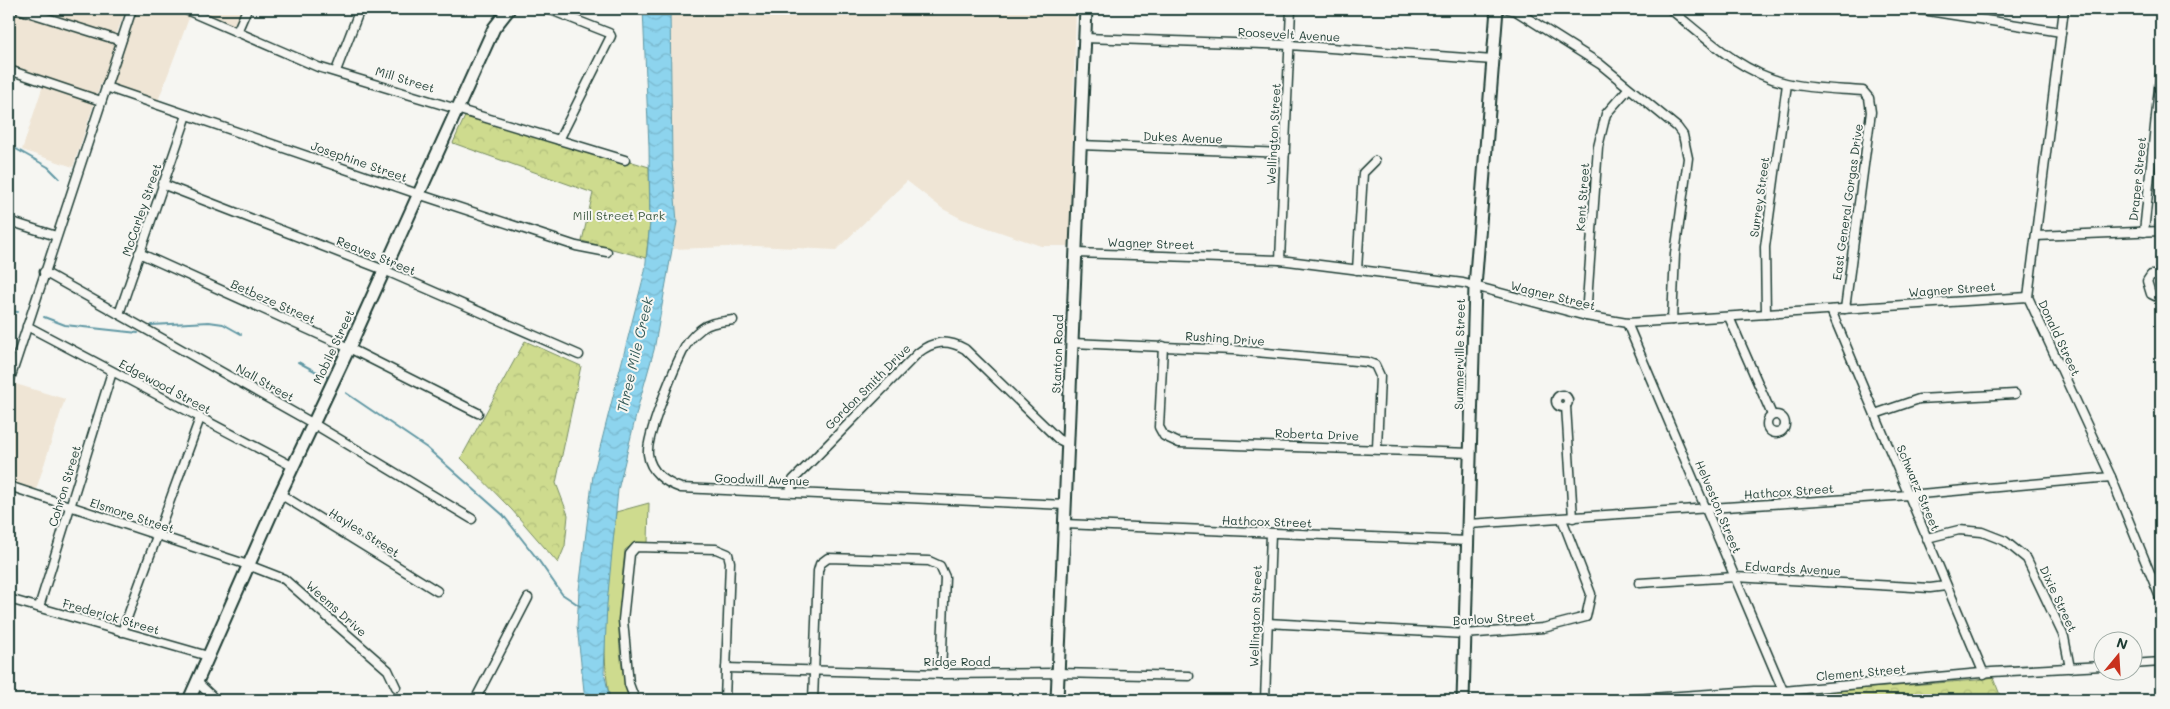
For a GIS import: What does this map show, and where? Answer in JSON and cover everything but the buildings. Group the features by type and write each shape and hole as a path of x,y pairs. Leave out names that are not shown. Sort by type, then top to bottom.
{"street":[{"path":"18,9 121,41"},
{"path":"9,382 13,358 27,326 132,9"},
{"name":"Mill Street","path":"184,9 318,67 625,160"},
{"path":"237,32 246,9"},
{"path":"336,71 360,9"},
{"path":"548,9 609,33 611,36 559,140"},
{"name":"Stanton Road","path":"1057,700 1086,9"},
{"name":"Wellington Street","path":"1280,260 1291,9"},
{"name":"Summerville Street","path":"1463,700 1475,287 1497,9"},
{"path":"1508,9 1516,11 1600,64 1628,89 1677,127 1683,135 1688,158 1675,254 1672,320"},
{"path":"1670,9 1730,59 1764,76 1787,84"},
{"path":"1916,9 2061,32"},
{"name":"Donald Street","path":"2064,9 2028,296 2110,478 2161,600"},
{"name":"Mobile Street","path":"189,700 292,466 314,424 494,28 506,11"},
{"name":"Roosevelt Avenue","path":"1084,38 1290,45 1493,60"},
{"name":"Draper Street","path":"2144,232 2161,68"},
{"path":"9,70 101,101"},
{"name":"East General Gorgas Drive","path":"1787,84 1863,91 1869,98 1871,112 1845,309"},
{"name":"Surrey Street","path":"1766,314 1765,247 1787,84"},
{"name":"Josephine Street","path":"106,87 418,194 576,246 607,252"},
{"name":"Kent Street","path":"1586,316 1598,147 1606,114 1628,89"},
{"name":"McCarley Street","path":"119,314 187,115"},
{"name":"Dukes Avenue","path":"1080,145 1285,153"},
{"path":"1357,270 1363,173 1375,161"},
{"name":"Reaves Street","path":"162,184 384,270 579,355"},
{"path":"9,221 56,236"},
{"path":"2036,236 2161,231"},
{"name":"Betbeze Street","path":"139,253 349,348 478,413"},
{"name":"Wagner Street","path":"1076,253 1280,260 1462,283 1586,316 1627,323 2028,296"},
{"name":"Nall Street","path":"44,272 314,424 472,519"},
{"path":"2161,275 2151,275 2147,281 2151,294 2161,299"},
{"name":"Schwarz Street","path":"1831,310 1984,674"},
{"path":"1729,316 1772,415"},
{"name":"Goodwill Avenue","path":"733,320 710,323 705,326 690,340 682,351 652,431 648,449 649,460 663,479 681,488 1065,505"},
{"name":"Helveston Street","path":"1627,323 1787,700"},
{"name":"Edgewood Street","path":"27,326 292,466"},
{"name":"Gordon Smith Drive","path":"790,492 793,480 918,353 927,346 939,342 957,345 964,349 1058,439 1068,444"},
{"name":"Rushing Drive","path":"1072,343 1252,351 1367,362 1375,365 1380,376 1378,448"},
{"name":"Roberta Drive","path":"1163,346 1159,427 1164,436 1179,442 1471,453"},
{"name":"Cohron Street","path":"39,607 112,372"},
{"path":"1875,414 1919,399 2014,394"},
{"path":"1566,406 1573,518"},
{"path":"122,632 200,418"},
{"name":"Hathcox Street","path":"1469,524 1909,496 2110,478"},
{"name":"Elsmore Street","path":"9,486 248,565"},
{"name":"Hayles Street","path":"280,494 437,591"},
{"name":"Barlow Street","path":"1268,623 1466,634 1543,628 1586,617 1591,594 1562,518"},
{"name":"Hathcox Street","path":"1064,524 1468,542"},
{"name":"Dixie Street","path":"1927,538 1959,530 1982,532 2005,541 2027,559 2064,637 2070,668"},
{"name":"Wellington Street","path":"1264,700 1271,533"},
{"path":"635,700 629,684 623,620 630,554 636,547 716,549 728,554 730,562 726,700"},
{"path":"813,700 818,571 820,564 824,560 834,557 930,561 940,566 945,578 941,674"},
{"name":"Weems Drive","path":"248,565 284,579 295,588 388,670 396,687"},
{"name":"Edwards Avenue","path":"1639,583 1735,577 1930,588 1946,586"},
{"name":"Frederick Street","path":"9,598 208,656"},
{"path":"475,700 528,598"},
{"path":"2142,663 2161,662"},
{"name":"Clement Street","path":"1621,700 1754,691 1783,691 2092,667"},
{"name":"Ridge Road","path":"726,668 941,674 1058,673 1189,676"},
{"path":"197,682 216,700"}],"shaded area":[{"path":"9,9 126,9 113,43 123,47 138,9 242,9 235,27 192,10 158,101 101,83 73,167 22,150 45,79 9,66"},
{"path":"670,9 1076,9 1069,246 1041,246 962,219 943,209 907,181 836,250 756,246 673,249 677,222 672,161"},
{"path":"9,382 65,399 36,490 9,481"}],"green space":[{"name":"Mill Street Park","path":"467,112 649,167 650,223 646,258 582,241 593,193 453,143"},
{"path":"525,341 581,366 556,483 568,515 565,546 558,563 512,510 461,458"},
{"path":"649,503 648,543 632,545 625,550 623,569 619,626 621,663 630,700 610,700 605,653 605,630 616,512"},
{"path":"1993,677 2002,700 1791,700 1788,694 1977,680"}],"water":[{"name":"Three Mile Creek","path":"643,9 670,9 672,161 677,222 654,350 618,490 607,604 604,672 610,700 585,700 577,626 579,590 593,475 645,271 650,223"}],"waterway":[{"path":"9,145 48,167 59,178"},
{"path":"9,311 18,312"},
{"path":"44,317 65,325 138,333"},
{"path":"151,325 209,322 223,324 241,334"},
{"path":"298,362 326,377"},
{"path":"346,393 427,448 503,515 562,594 580,606"}]}
